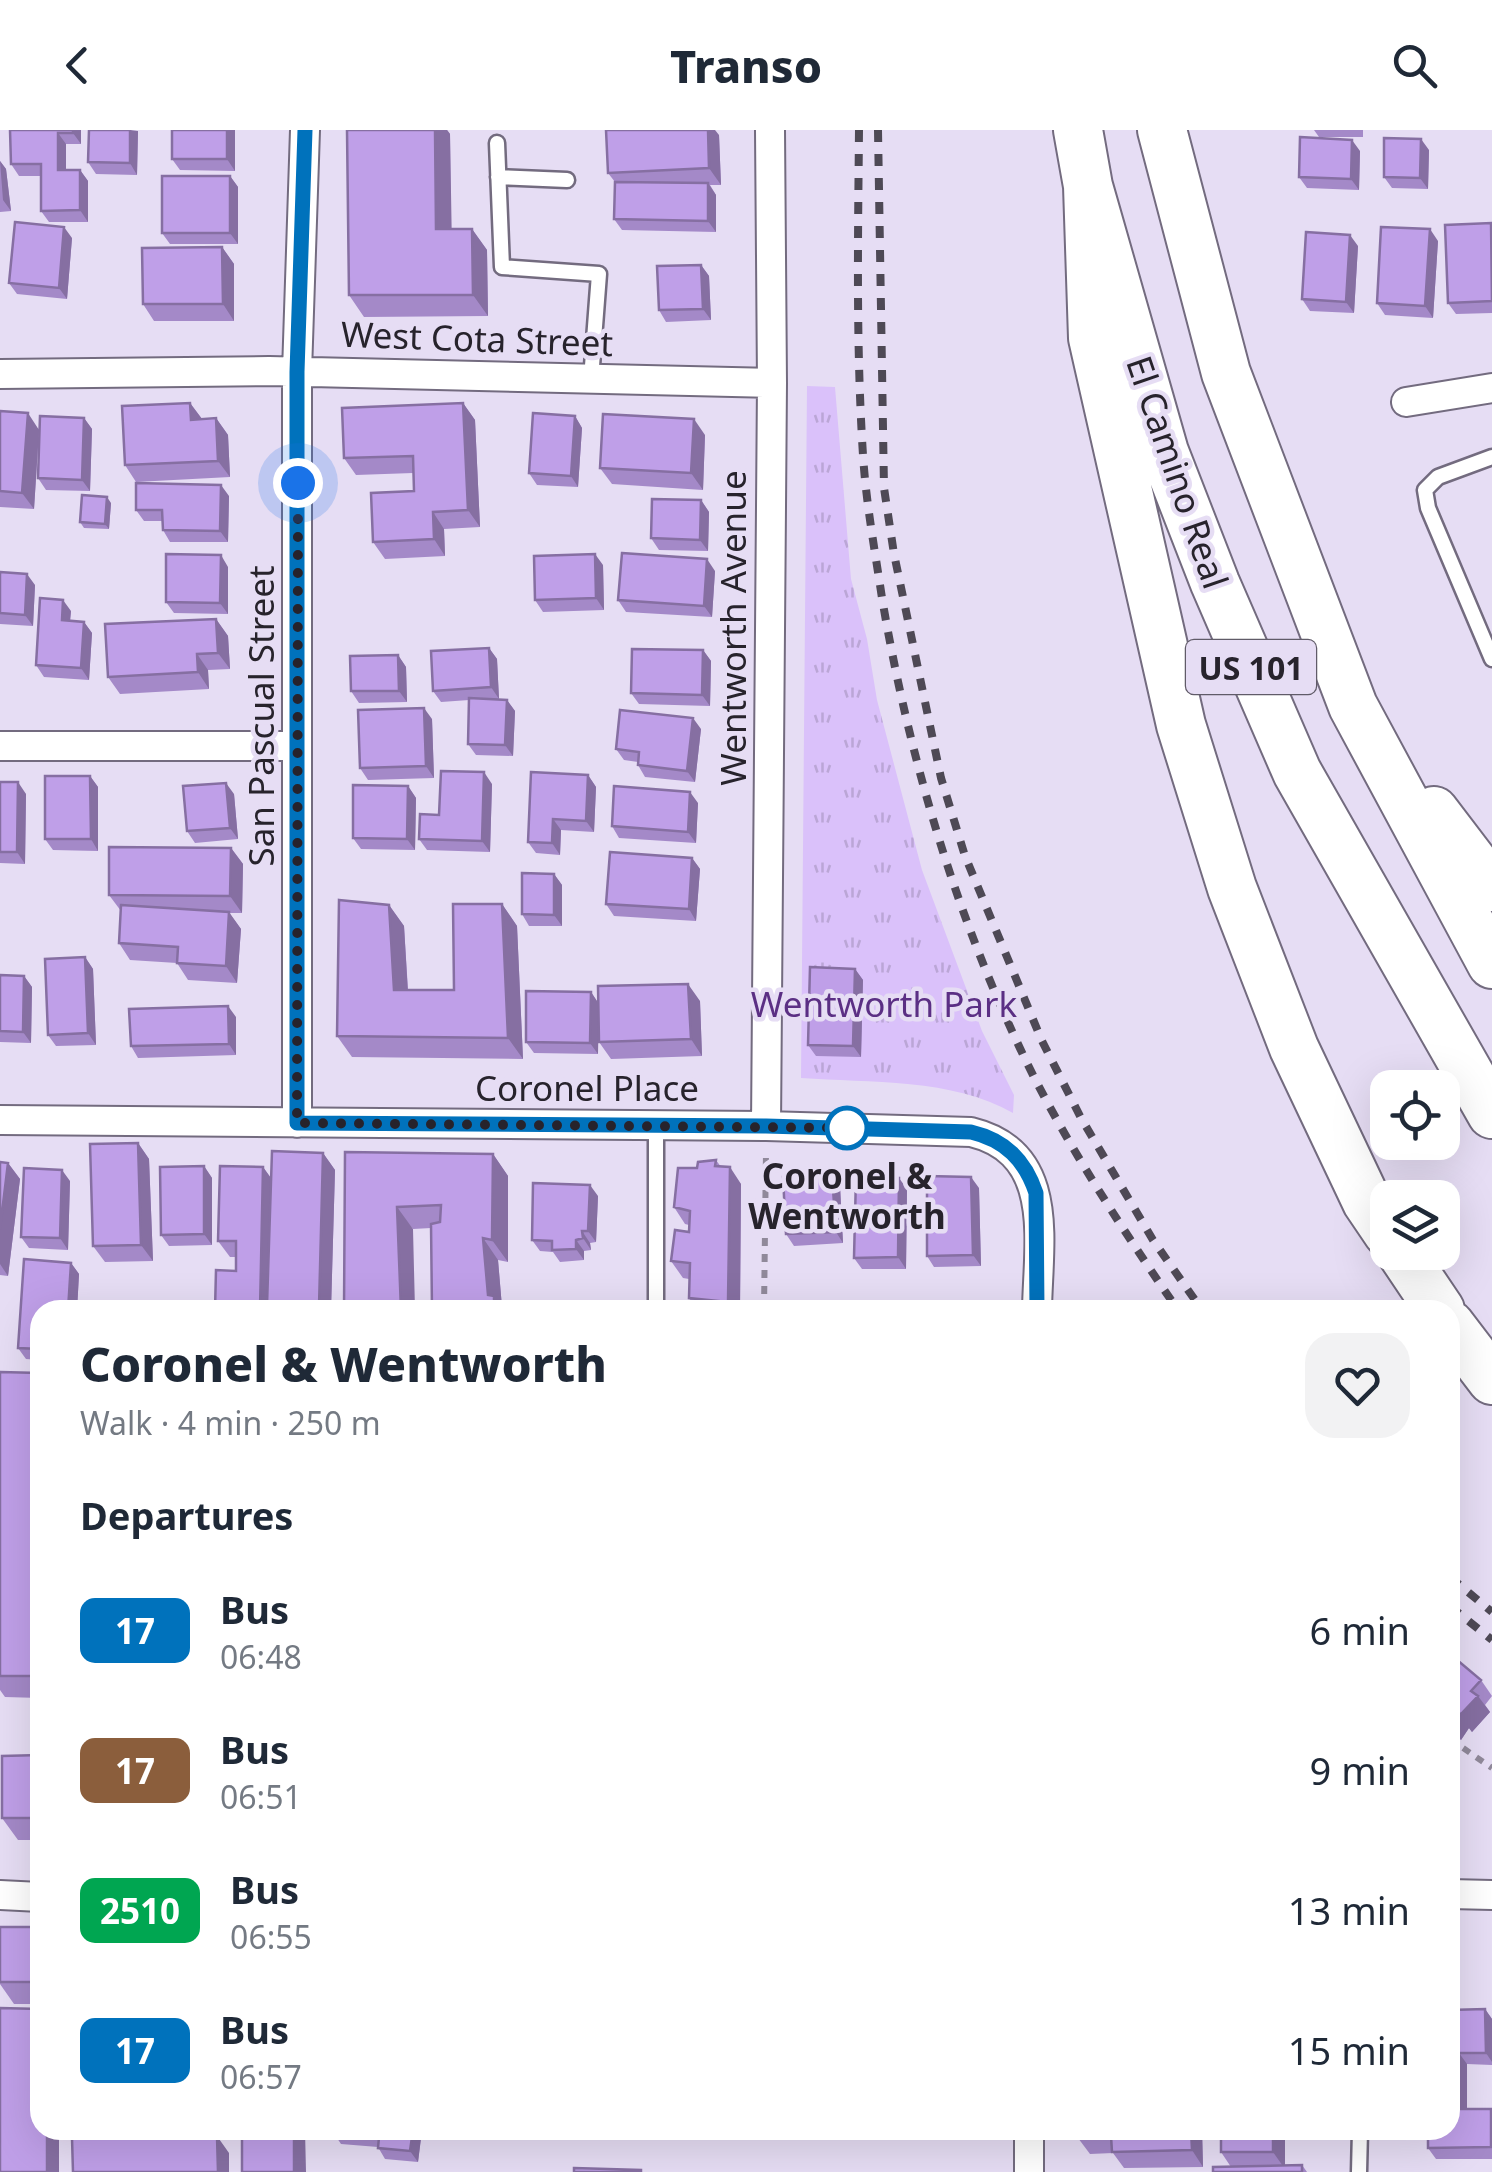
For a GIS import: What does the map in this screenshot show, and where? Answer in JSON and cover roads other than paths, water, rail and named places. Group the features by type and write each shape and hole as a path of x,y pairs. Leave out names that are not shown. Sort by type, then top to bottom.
{"highway":[{"name":"El Camino Real","path":"1078,130 1088,186 1164,452 1230,617 1297,772 1492,1114"},
{"name":"US 101","path":"1162,130 1226,373 1353,706 1492,964"},
{"path":"1088,186 1093,338 1181,725 1232,888 1294,1048 1370,1208"},
{"path":"1353,706 1492,886"},
{"path":"1413,1270 1433,1300"},
{"path":"1460,1338 1492,1380"}],"street":[{"name":"San Pascual Street","path":"297,1123 297,372 305,130"},
{"name":"Wentworth Avenue","path":"766,1126 772,383 770,130"},
{"name":"West Cota Street","path":"0,374 297,372 772,383"},
{"path":"1406,402 1492,388"},
{"path":"0,746 297,746"},
{"name":"Coronel Place","path":"0,1120 766,1126 971,1132 1002,1143 1031,1177 1036,1193 1037,1300"},
{"path":"1460,1894 1492,1895"},
{"path":"0,1895 30,1896"},
{"path":"1029,2140 1029,2172"}],"lane":[{"path":"497,142 502,267 599,274 591,379"},
{"path":"498,177 566,180"},
{"path":"1492,458 1438,476 1425,490 1428,508 1492,659"},
{"path":"656,1125 656,1300"},
{"path":"1359,2172 1360,2140"}],"railway":[{"path":"859,130 858,333 864,473 893,660 923,783 983,963 1035,1079 1103,1197 1171,1300"},
{"path":"878,130 884,488 941,778 965,856 1042,1041 1081,1118 1153,1240 1195,1300"},
{"path":"1460,1585 1492,1612"},
{"path":"1460,1614 1492,1640"}],"place":[{"name":"Coronel & Wentworth","path":"847,1128"}],"park label":[{"name":"Wentworth Park","path":"884,1003"}]}
